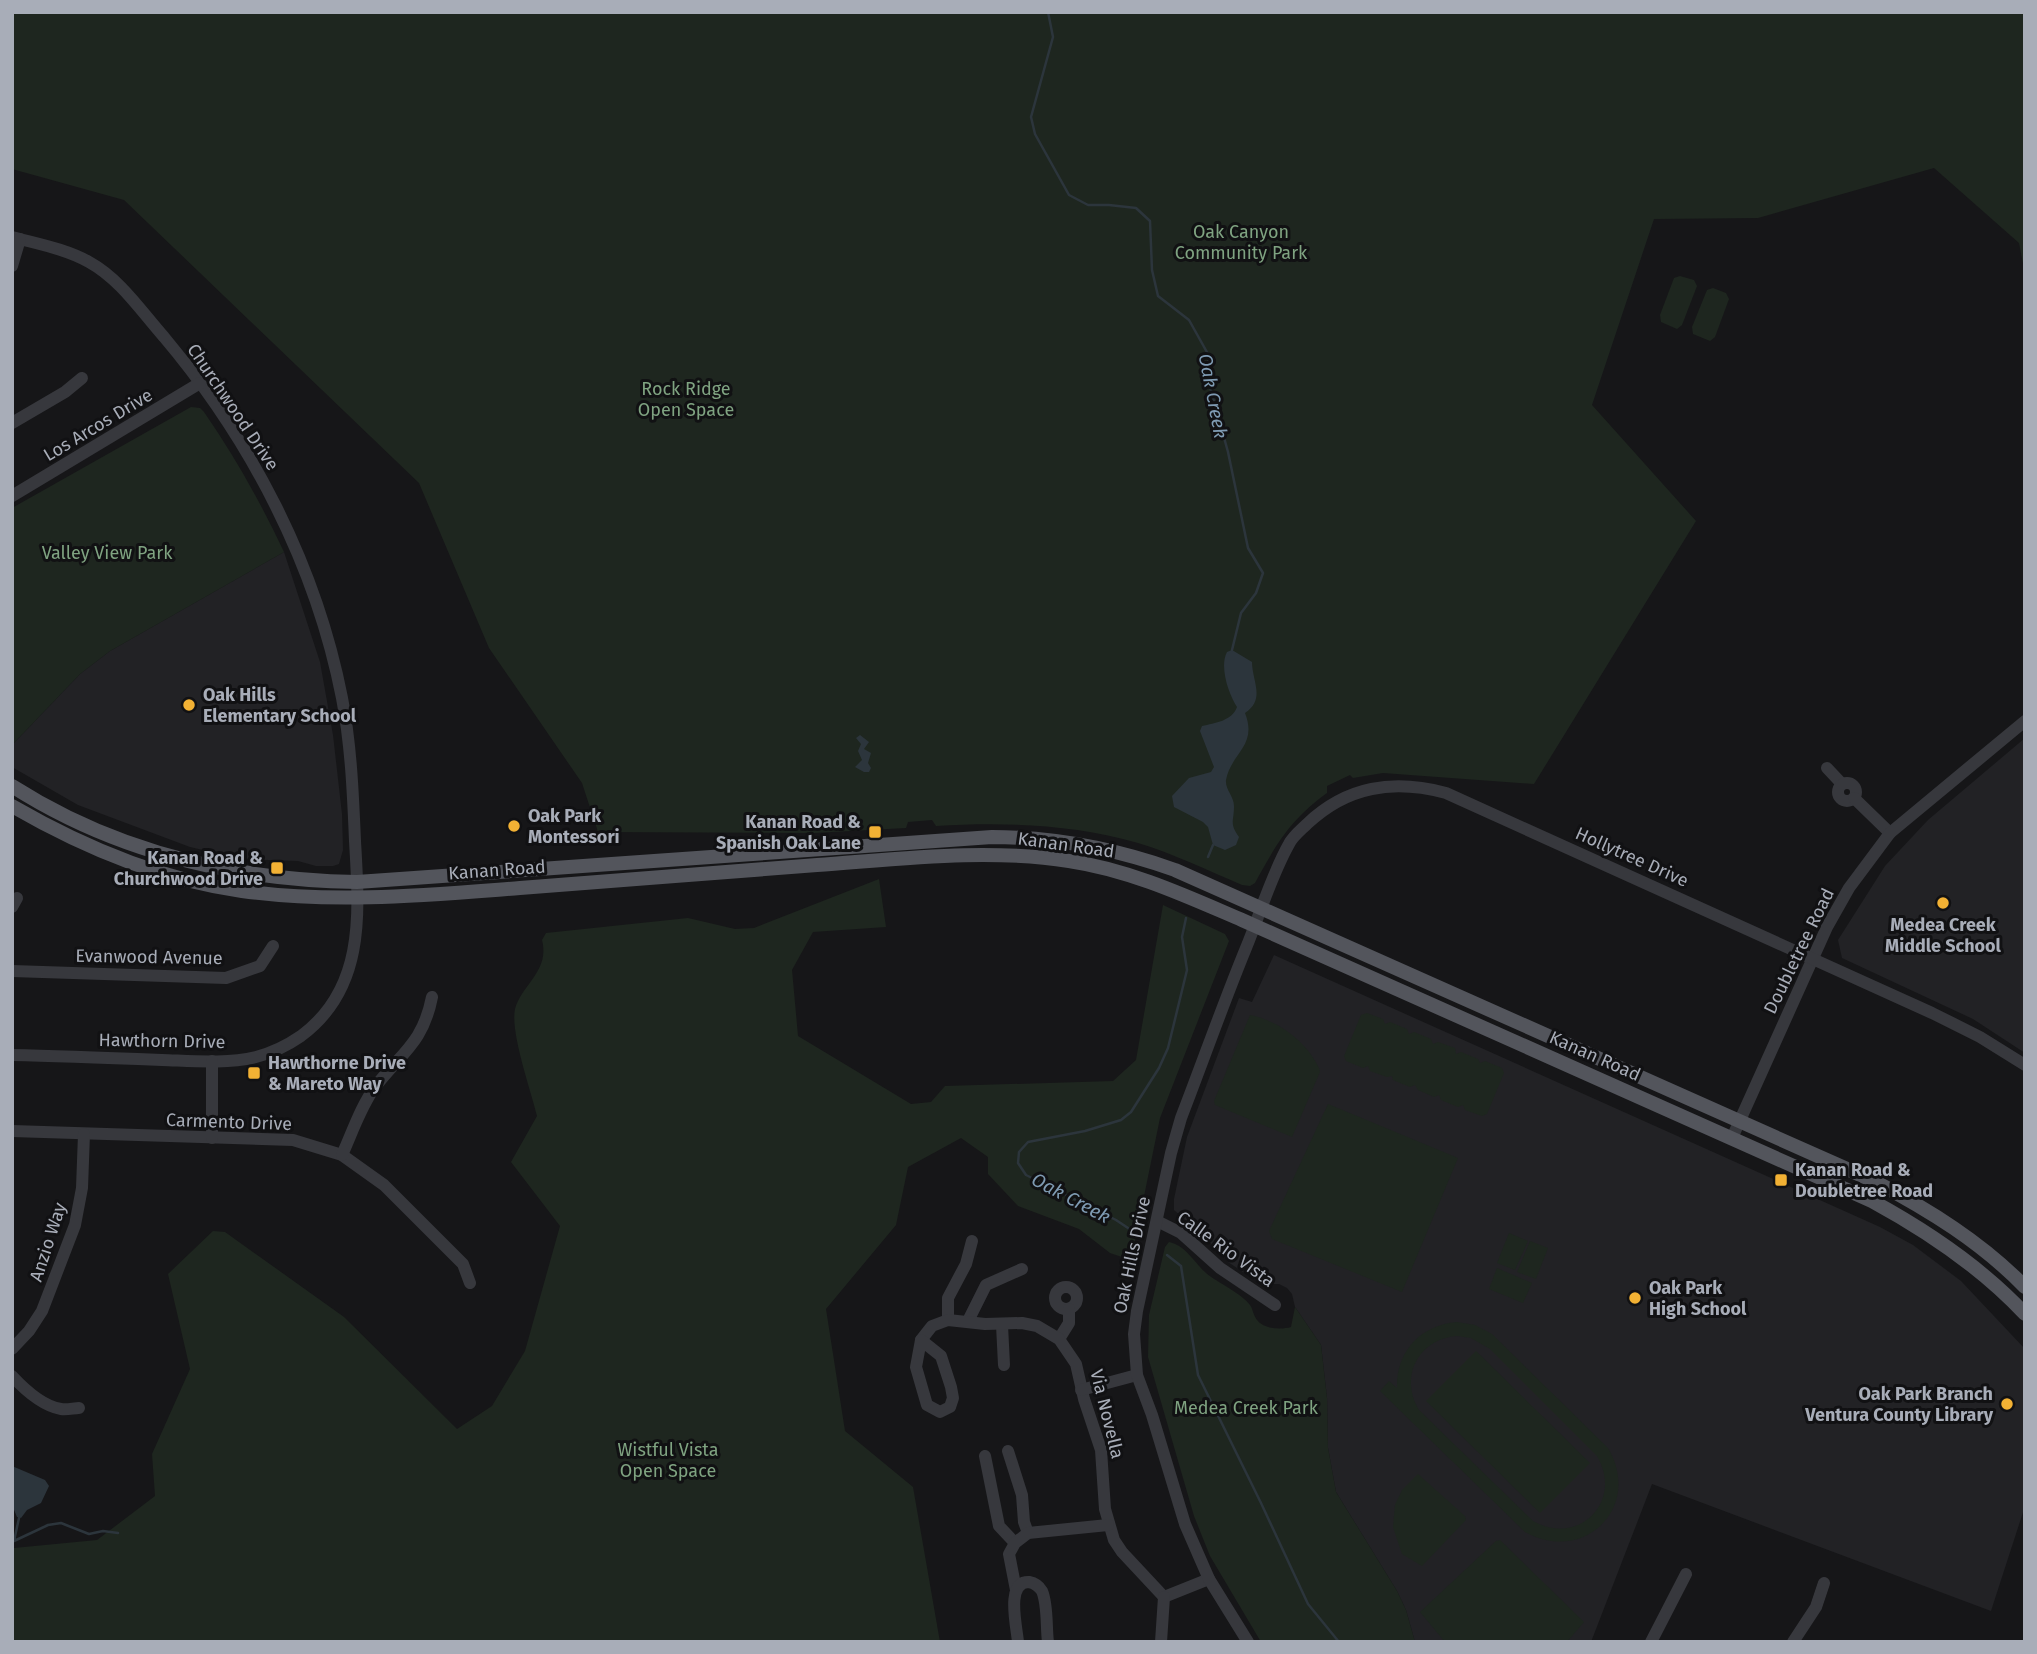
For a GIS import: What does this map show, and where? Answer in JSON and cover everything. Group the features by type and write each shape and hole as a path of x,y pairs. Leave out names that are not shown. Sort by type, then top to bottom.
{"main road":[{"name":"Kanan Road","path":"12,786 95,830 170,857 252,875 297,880 357,882 906,841 1016,837 1073,843 1142,859 1175,870 1874,1181 1916,1203 1980,1246 2025,1287"},
{"name":"Kanan Road","path":"12,806 86,845 163,873 243,891 306,897 477,891 921,857 985,855 1069,861 1115,870 1168,888 1255,926 1894,1213 1936,1238 1985,1275 2025,1314"},
{"path":"1985,1275 1990,1273 1999,1276 2025,1301"}],"street":[{"path":"12,266 16,238"},
{"name":"Churchwood Drive","path":"16,238 72,254 107,274 122,288 200,383 244,449 275,505 301,563 324,626 341,695 349,750 357,882"},
{"path":"12,424 65,392 82,378"},
{"name":"Los Arcos Drive","path":"12,496 200,383"},
{"name":"Doubletree Road","path":"1732,1138 1833,914 1849,888 1889,833 2025,721"},
{"path":"1827,768 1842,784 1838,792 1840,797 1848,800 1854,798 1889,833"},
{"name":"Hollytree Drive","path":"1261,909 1289,843 1320,812 1344,798 1367,789 1388,785 1438,790 1932,1013 1980,1037 2025,1065"},
{"name":"Hawthorn Drive","path":"12,1055 212,1061 241,1059 272,1051 300,1037 325,1013 342,988 353,957 357,882"},
{"name":"Oak Hills Drive","path":"1248,1642 1209,1579 1185,1524 1137,1374 1134,1334 1179,1125 1261,909"},
{"name":"Evanwood Avenue","path":"12,971 226,978 260,966 273,946"},
{"path":"342,1155 374,1088 419,1035 427,1020 432,996"},
{"path":"212,1061 212,1138"},
{"name":"Carmento Drive","path":"12,1131 293,1140 342,1155 384,1185 463,1264 470,1283"},
{"name":"Anzio Way","path":"12,1349 29,1331 42,1311 75,1225 82,1188 83,1134"},
{"name":"Calle Rio Vista","path":"1157,1221 1181,1233 1220,1268 1275,1305"},
{"path":"948,1320 948,1298 966,1264 972,1241"},
{"path":"968,1321 986,1284 1022,1269"},
{"path":"921,1340 942,1359 953,1398 946,1411 940,1412 927,1405 916,1367 921,1340 932,1325 948,1320 1002,1325 1022,1323 1037,1326 1059,1339 1069,1323 1069,1309"},
{"path":"1002,1325 1004,1365"},
{"name":"Via Novella","path":"1059,1339 1076,1364 1101,1450 1108,1525 1122,1552 1164,1598"},
{"path":"1082,1390 1137,1374"},
{"path":"12,1376 32,1395 46,1403 61,1409 79,1408"},
{"path":"1008,1451 1022,1495 1024,1522 1028,1533"},
{"path":"985,1456 999,1526 1015,1543"},
{"path":"1018,1642 1014,1598 1016,1590 1009,1554 1015,1543 1028,1533 1108,1525"},
{"path":"1651,1642 1686,1574"},
{"path":"1161,1642 1164,1598 1209,1579"},
{"path":"1016,1590 1023,1583 1030,1582 1039,1586 1043,1594 1048,1642"},
{"path":"1793,1642 1816,1607 1824,1583"}],"shaded area":[{"name":"Oak Hills Elementary School","path":"284,552 320,662 333,735 342,814 343,850 339,864 316,866 298,861 242,859 190,847 78,805 12,767 12,745 80,674 110,651"},
{"path":"1232,650 1252,662 1256,696 1255,702 1245,713 1248,724 1246,742 1226,780 1234,802 1233,825 1239,837 1236,845 1225,850 1213,845 1208,827 1203,822 1174,807 1172,796 1189,778 1211,772 1214,767 1200,731 1202,726 1227,718 1237,707 1228,688 1224,665 1227,652"},
{"path":"860,735 869,742 864,749 871,753 869,772 855,767 862,760 858,751 861,744 856,738"},
{"name":"Medea Creek Middle School","path":"2025,738 2025,1053 1973,1019 1842,958 1838,940 1885,866 1928,820"},
{"name":"Oak Park High School","path":"1274,955 1880,1227 1913,1245 1961,1281 2025,1349 2025,1506 1991,1611 1652,1484 1591,1642 1415,1642 1406,1610 1397,1591 1336,1492 1328,1448 1327,1398 1321,1345 1295,1307 1292,1294 1287,1288 1279,1284 1261,1284 1228,1262 1174,1210 1187,1137 1239,998 1252,1002"},
{"path":"12,1466 45,1480 49,1486 41,1503 27,1510 21,1518 17,1517 12,1505"}],"green space":[{"path":"12,12 2025,12 2025,274 2019,243 1934,168 1758,218 1654,219 1592,405 1696,521 1534,784 1383,773 1353,778 1350,775 1327,786 1327,793 1294,823 1255,883 1250,886 1138,843 1063,828 987,824 936,826 932,820 908,822 906,828 814,833 598,832 582,783 489,648 419,483 124,200 12,169"},
{"path":"1680,276 1694,280 1697,286 1682,325 1677,329 1661,322 1660,315 1674,278"},
{"path":"1713,288 1726,293 1729,299 1715,337 1710,341 1693,334 1692,327 1707,290"},
{"name":"Valley View Park","path":"191,407 200,408 204,412 226,446 257,498 284,552 110,651 80,674 12,745 12,508"},
{"name":"Wistful Vista Open Space","path":"879,879 886,927 813,932 792,970 798,1036 911,1104 931,1102 945,1086 1113,1081 1136,1060 1163,905 1225,934 1229,941 1160,1118 1131,1260 1110,1253 1079,1229 1018,1206 988,1174 988,1157 961,1138 908,1167 896,1225 826,1309 845,1431 913,1487 940,1642 12,1642 12,1545 14,1548 97,1540 155,1496 152,1454 190,1369 168,1274 213,1231 225,1232 344,1317 457,1429 492,1406 525,1351 560,1226 511,1162 537,1116 515,1032 515,1009 539,969 543,951 542,940 546,933 688,918 735,929 754,928"},
{"path":"1367,1013 1383,1019 1385,1024 1390,1022 1407,1029 1409,1034 1414,1032 1431,1039 1433,1044 1438,1042 1455,1048 1456,1054 1461,1052 1478,1059 1480,1063 1485,1061 1502,1068 1504,1073 1487,1114 1482,1116 1465,1110 1463,1105 1458,1107 1441,1100 1439,1095 1434,1097 1418,1090 1415,1085 1410,1087 1393,1080 1392,1076 1370,1071 1368,1066 1363,1068 1346,1061 1344,1056 1361,1015"},
{"path":"1250,1015 1281,1027 1307,1049 1319,1068 1320,1072 1292,1137 1215,1105 1214,1101"},
{"path":"1328,1104 1458,1158 1402,1292 1272,1239 1269,1231"},
{"path":"1509,1233 1528,1241 1515,1270 1497,1263"},
{"path":"1530,1241 1548,1248 1536,1279 1517,1272"},
{"name":"Medea Creek Park","path":"1169,1242 1180,1247 1206,1273 1246,1301 1257,1320 1264,1325 1291,1327 1295,1307 1321,1345 1327,1398 1328,1448 1336,1492 1397,1591 1406,1610 1415,1642 1261,1642 1210,1556 1194,1516 1148,1357 1149,1315 1165,1247"},
{"path":"1497,1268 1532,1283 1523,1303 1489,1289"},
{"path":"1457,1322 1475,1325 1492,1334 1608,1448 1617,1470 1618,1491 1613,1509 1602,1525 1586,1535 1568,1541 1547,1540 1525,1532 1380,1391 1389,1381 1397,1388 1401,1362 1413,1342 1432,1328","holes":["1457,1336 1471,1338 1490,1349 1597,1456 1604,1473 1605,1489 1592,1516 1580,1524 1566,1528 1550,1528 1533,1521 1419,1410 1411,1385 1412,1373 1423,1352 1443,1339"]},
{"path":"1476,1351 1590,1463 1540,1513 1426,1401"},
{"path":"1418,1474 1465,1516 1466,1520 1422,1566 1402,1554 1393,1527 1395,1505 1402,1490"},
{"path":"1500,1540 1584,1622 1567,1642 1445,1642 1420,1612"}],"waterway":[{"name":"Oak Creek","path":"1048,12 1053,37 1031,117 1035,134 1069,195 1088,205 1136,208 1150,221 1152,270 1158,296 1189,320 1208,354 1210,387 1228,452 1248,548 1263,573 1256,593 1241,613 1232,650"},
{"name":"Oak Creek","path":"1208,857 1213,845"},
{"name":"Oak Creek","path":"1131,1230 1026,1175 1018,1163 1019,1152 1028,1142 1085,1131 1121,1120 1131,1112 1159,1068 1168,1048 1187,970 1182,937 1186,918"},
{"name":"Oak Creek","path":"1167,1255 1181,1266 1198,1375 1308,1604 1339,1642"},
{"path":"19,1518 14,1541 48,1525 61,1523 89,1534 103,1531 118,1533"}],"place":[{"name":"Oak Hills Elementary School","path":"189,705"},
{"name":"Oak Park Montessori","path":"514,826"},
{"name":"Kanan Road & Spanish Oak Lane","path":"875,832"},
{"name":"Kanan Road & Churchwood Drive","path":"277,868"},
{"name":"Medea Creek Middle School","path":"1943,903"},
{"name":"Hawthorne Drive & Mareto Way","path":"254,1073"},
{"name":"Kanan Road & Doubletree Road","path":"1781,1180"},
{"name":"Oak Park High School","path":"1635,1298"},
{"name":"Oak Park Branch Ventura County Library","path":"2007,1404"}],"park label":[{"name":"Oak Canyon Community Park","path":"1241,242"},
{"name":"Rock Ridge Open Space","path":"686,399"}]}
